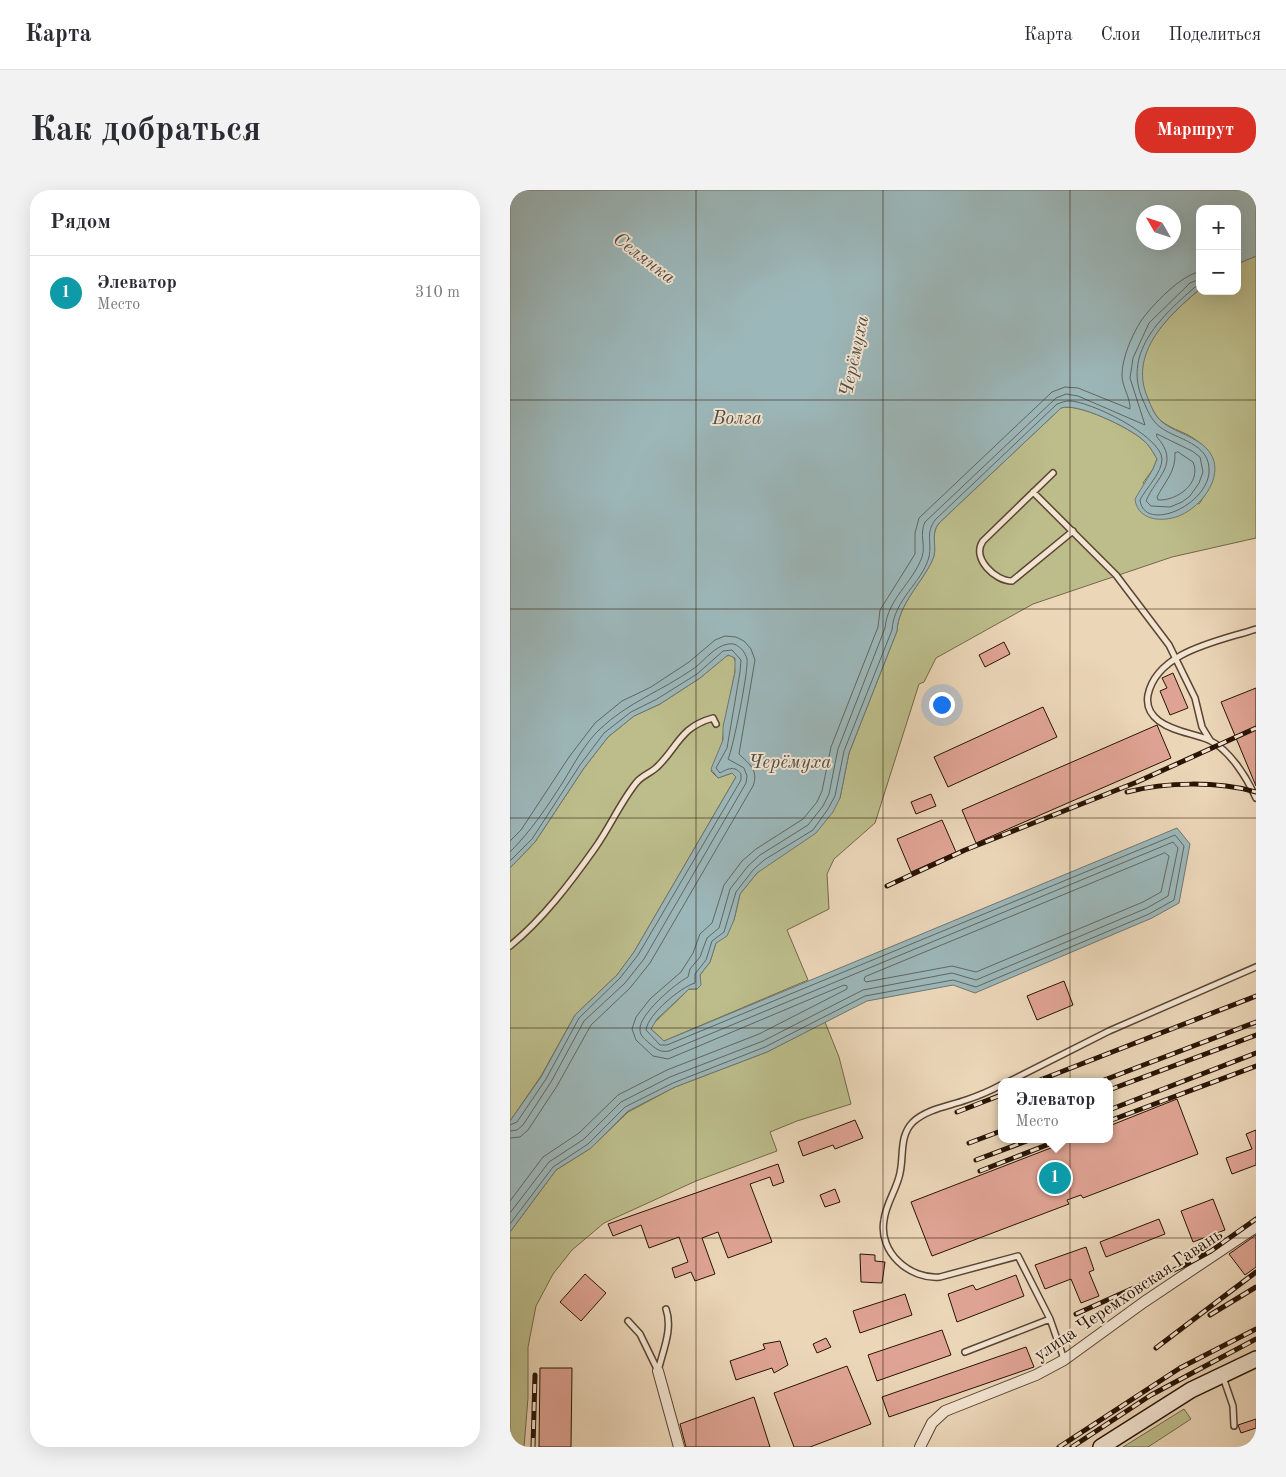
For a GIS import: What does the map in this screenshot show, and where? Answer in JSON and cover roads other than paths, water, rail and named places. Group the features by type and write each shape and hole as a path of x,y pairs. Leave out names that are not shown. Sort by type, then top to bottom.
{"street":[{"name":"улица Черемховская Гавань","path":"920,1447 932,1423 945,1412 1036,1375 1064,1360 1144,1302 1256,1227"},
{"path":"1101,1447 1159,1409 1222,1374 1256,1358"},
{"path":"658,1371 679,1447"}],"lane":[{"path":"1053,473 980,545 981,558 989,570 1002,578 1012,581 1073,531"},
{"path":"1033,492 1073,531 1127,589 1169,645 1195,698 1202,726 1210,740 1233,760 1256,798"},
{"path":"1210,740 1158,721 1148,708 1147,700 1153,680 1163,668 1177,659 1256,629"},
{"path":"510,946 540,917 596,847 637,781 657,767 676,742 697,722 713,718 716,724"},
{"path":"1016,1078 1109,1031 1256,967"},
{"path":"998,1086 981,1095 926,1113 908,1128 903,1141 900,1174 885,1213 884,1234 890,1250 899,1262 913,1272 927,1278 940,1277 1018,1256 1050,1319 1064,1360"},
{"path":"658,1371 670,1320 666,1309"},
{"path":"966,1352 1050,1319"},
{"path":"628,1321 640,1334 658,1371"},
{"path":"1222,1374 1233,1406 1234,1426"}],"water":[{"name":"Волга","path":"510,190 1256,190 1256,256 1241,262 1241,205 1196,205 1196,292 1176,310 1155,336 1143,364 1143,380 1147,396 1157,416 1167,426 1202,445 1213,459 1215,470 1213,480 1201,501 1182,515 1172,518 1159,519 1143,514 1136,505 1135,499 1157,459 1149,447 1143,440 1116,423 1091,412 1069,407 1061,408 939,523 934,537 934,556 901,612 897,631 849,753 840,798 833,812 816,833 757,873 740,894 734,920 727,936 716,943 710,962 700,975 701,985 697,989 689,989 657,1019 651,1029 664,1041 1177,828 1190,844 1179,903 1152,918 975,993 953,985 867,1001 767,1052 675,1087 628,1111 591,1148 556,1170 510,1232 510,1121 541,1077 575,1015 617,975 634,952 736,777 732,773 718,778 711,769 723,740 723,727 735,672 735,658 728,655 700,678 660,704 634,716 608,737 584,768 535,842 510,868"}],"railway":[{"path":"887,886 965,850 1137,782 1256,728"},
{"path":"1127,792 1158,786 1192,784 1225,786 1256,792"},
{"path":"1045,1078 1256,996"},
{"path":"1109,1078 1256,1022"},
{"path":"1113,1089 1256,1035"},
{"path":"1113,1108 1256,1053"},
{"path":"1113,1120 1256,1066"},
{"path":"957,1112 998,1096"},
{"path":"969,1143 998,1132"},
{"path":"976,1160 1021,1143"},
{"path":"980,1171 1052,1143"},
{"path":"1076,1314 1187,1264 1211,1251 1256,1219"},
{"path":"1156,1348 1256,1272"},
{"path":"1210,1315 1256,1287"},
{"path":"1059,1447 1180,1368 1256,1329"},
{"path":"1072,1447 1151,1395 1256,1339"},
{"path":"533,1447 535,1375"}],"place":[{"name":"Элеватор","path":"1055,1178"}],"water label":[{"name":"Селянка","path":"645,257"},
{"name":"Черёмуха","path":"853,356"},
{"name":"Черёмуха","path":"790,761"}]}
